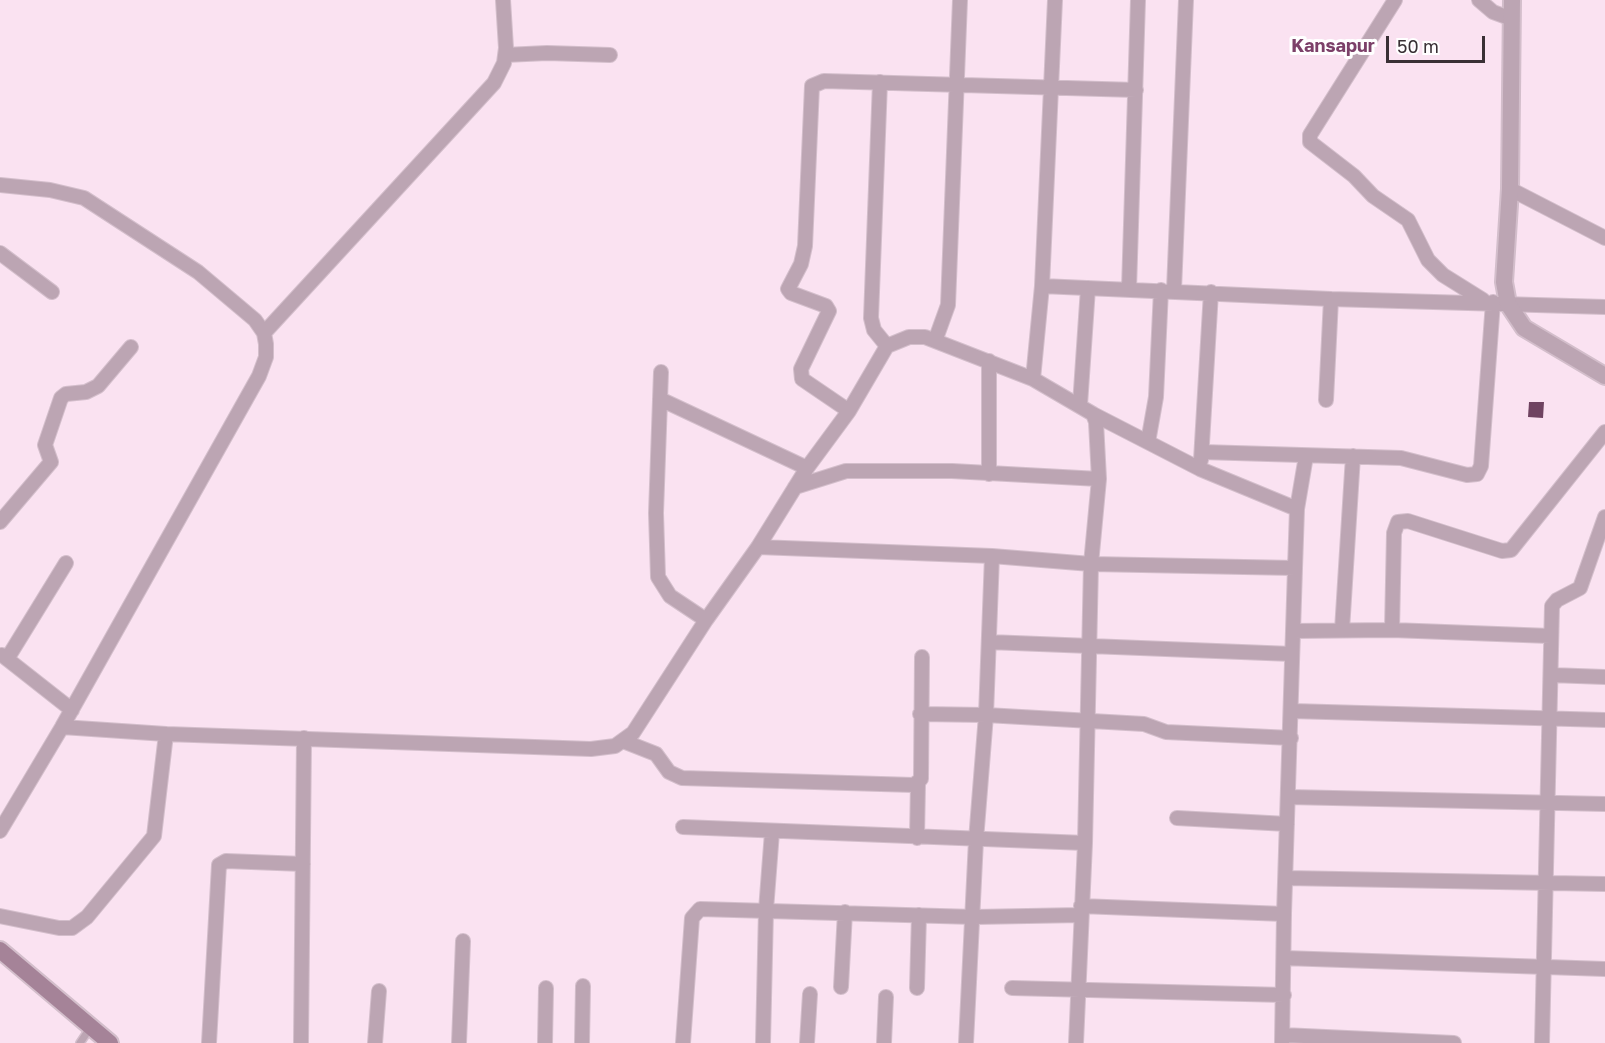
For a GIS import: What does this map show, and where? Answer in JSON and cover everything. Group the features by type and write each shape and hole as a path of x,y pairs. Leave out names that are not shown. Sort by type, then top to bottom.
{"main road":[{"path":"0,950 110,1043"}],"street":[{"path":"264,333 494,83 500,73 505,55 503,0"},
{"path":"935,341 948,305 959,84 960,0"},
{"path":"1033,379 1042,286 1055,0"},
{"path":"1129,289 1138,0"},
{"path":"1148,442 1156,397 1168,290 1186,0"},
{"path":"1395,0 1310,135 1310,142 1354,176 1373,196 1408,220 1428,260 1443,275 1496,303 1524,328 1605,376"},
{"path":"1479,0 1493,12 1512,19"},
{"path":"1202,452 1415,460 1467,475 1479,472 1496,303 1504,282 1510,189 1512,0"},
{"path":"505,55 547,53 610,56"},
{"path":"849,411 802,379 801,369 829,312 818,302 791,293 788,286 801,264 805,246 810,88 815,83 824,81 1136,90"},
{"path":"880,82 871,318 874,330 887,346"},
{"path":"0,185 51,190 84,198 198,272 255,320 264,333 266,357 259,376 62,728 0,831"},
{"path":"1510,189 1605,238"},
{"path":"0,253 52,292"},
{"path":"1042,286 1331,299 1605,307"},
{"path":"1080,405 1088,288"},
{"path":"1200,468 1211,292"},
{"path":"1326,400 1331,299"},
{"path":"62,728 165,734 591,749 615,746 633,733 706,620 759,547 807,468 849,411 887,346 909,337 935,341 1033,379 1093,414 1200,468 1297,509"},
{"path":"0,522 51,462 46,443 61,398 66,394 86,392 98,386 131,347"},
{"path":"988,361 989,474"},
{"path":"661,372 656,513 658,577 670,596 706,620"},
{"path":"660,399 807,468"},
{"path":"1076,1043 1076,990 1085,843 1091,564 1099,479 1096,422 1093,414"},
{"path":"1392,630 1394,532 1398,522 1408,521 1502,551 1511,550 1605,432"},
{"path":"1306,456 1297,509 1284,914 1283,1039 1454,1043"},
{"path":"1342,630 1353,456"},
{"path":"795,487 846,471 1099,479"},
{"path":"1542,1043 1552,606 1557,600 1580,588 1605,517"},
{"path":"759,547 992,556 1091,564 1295,568"},
{"path":"966,1043 976,840 986,714 992,556"},
{"path":"66,563 4,657 72,710"},
{"path":"1293,632 1392,630 1550,636"},
{"path":"989,642 1292,654"},
{"path":"917,838 918,783 921,779 922,657"},
{"path":"1551,675 1605,677"},
{"path":"1292,711 1605,720"},
{"path":"920,714 986,714 1144,724 1166,732 1291,738"},
{"path":"0,916 59,928 72,928 87,917 154,836 165,734"},
{"path":"301,1043 304,738"},
{"path":"623,741 656,754 669,772 682,778 909,786 918,783"},
{"path":"1288,797 1605,804"},
{"path":"1177,818 1287,824"},
{"path":"683,827 1085,843"},
{"path":"763,1043 766,910 771,832"},
{"path":"209,1043 219,865 226,861 303,864"},
{"path":"1286,878 1605,884"},
{"path":"683,1043 685,990 694,913 708,909 974,917 1081,910 1284,914"},
{"path":"841,987 845,912"},
{"path":"917,988 919,915"},
{"path":"459,1043 463,941"},
{"path":"1284,958 1605,969"},
{"path":"582,1043 583,986"},
{"path":"545,1043 546,988"},
{"path":"1012,988 1284,995"},
{"path":"375,1043 379,991"},
{"path":"807,1043 810,994"},
{"path":"884,1043 886,997"}],"lane":[{"path":"80,1043 91,1026"}],"building":[{"path":"1529,402 1544,402 1543,418 1528,417"}],"district":[{"name":"Kansapur","path":"1333,46"}]}
